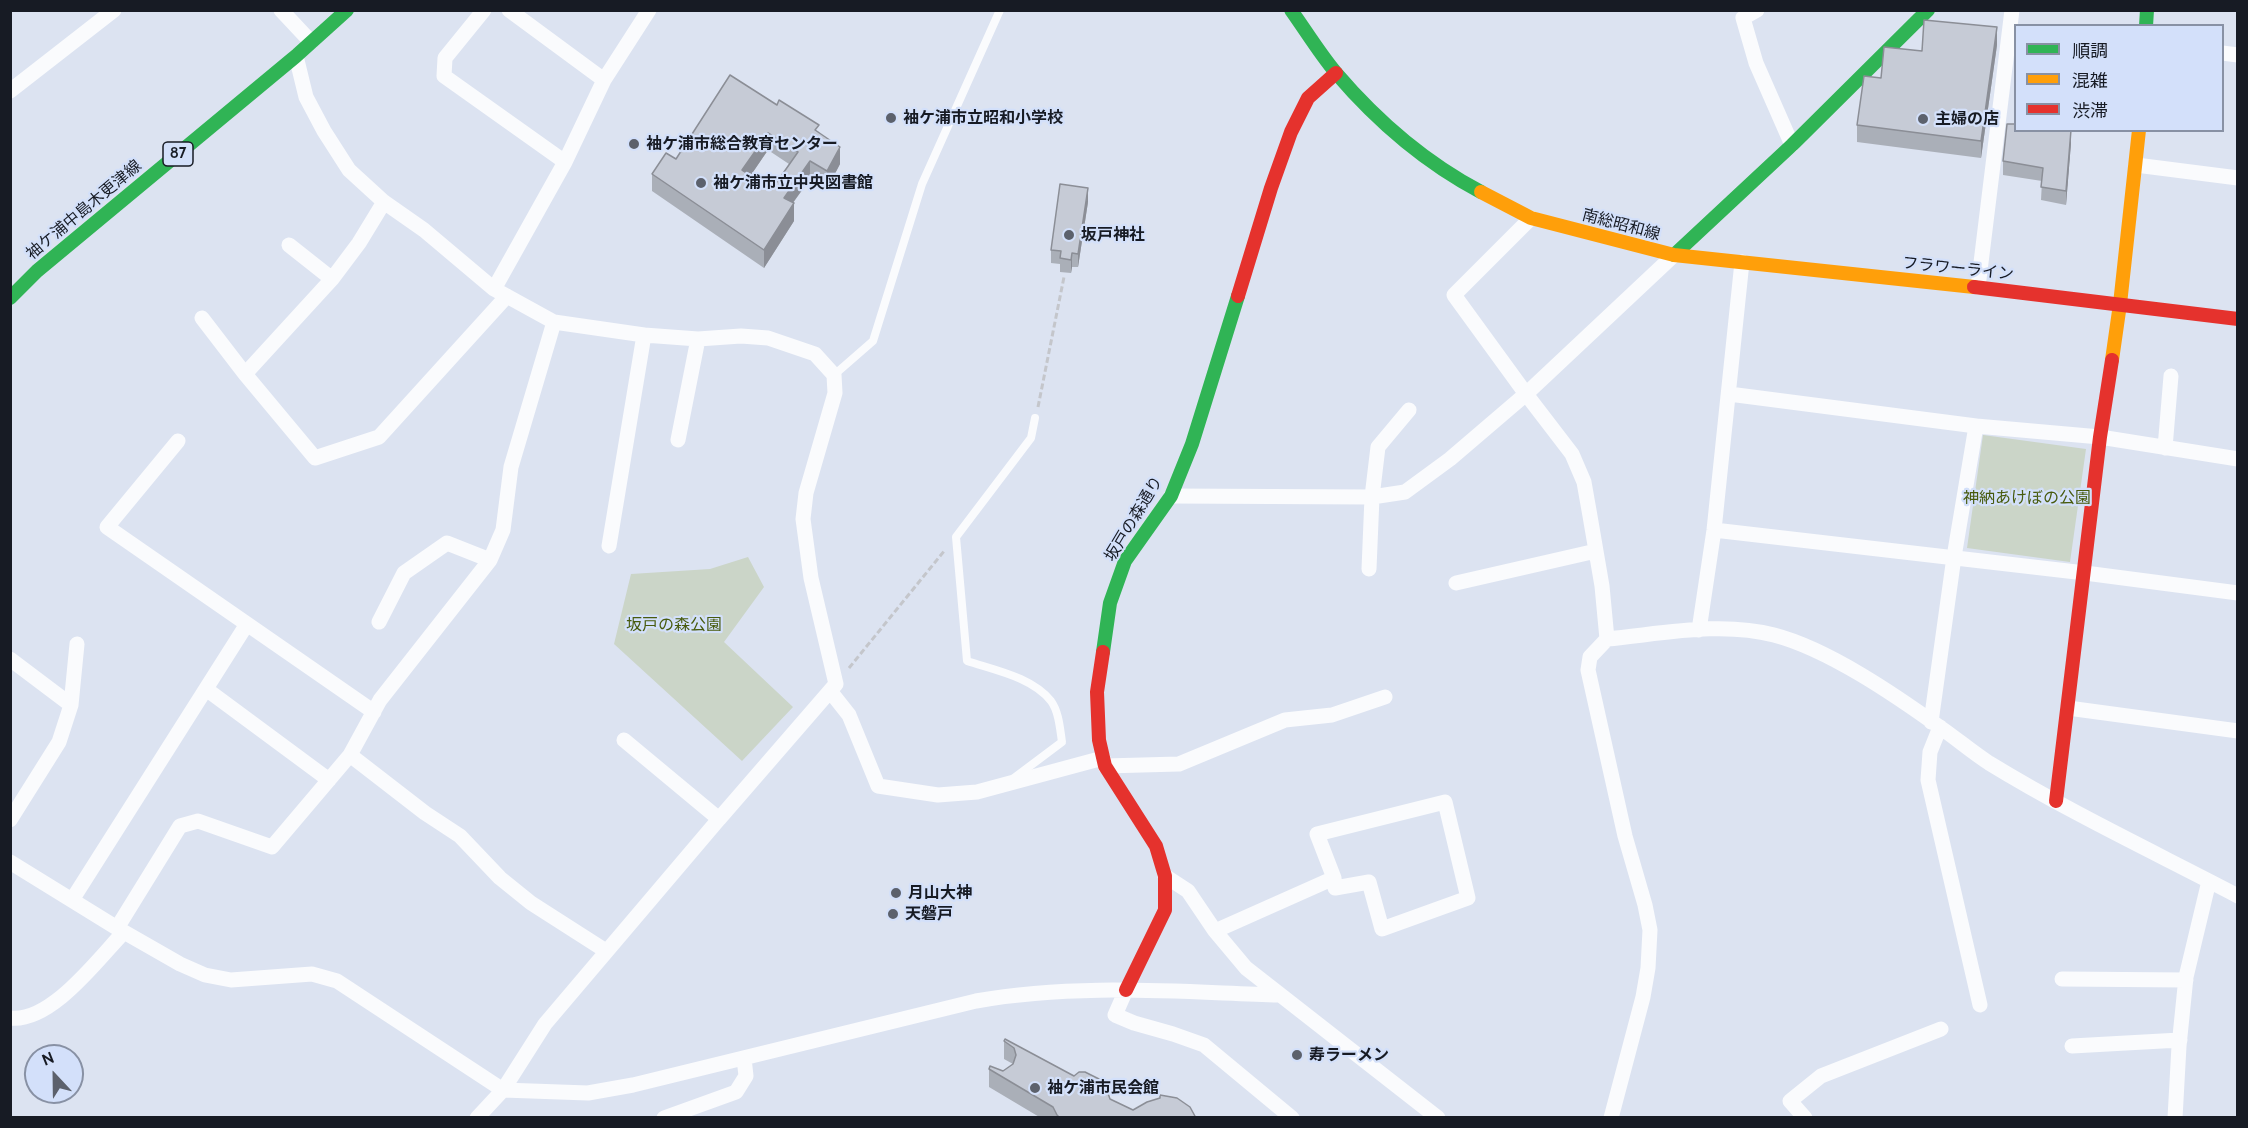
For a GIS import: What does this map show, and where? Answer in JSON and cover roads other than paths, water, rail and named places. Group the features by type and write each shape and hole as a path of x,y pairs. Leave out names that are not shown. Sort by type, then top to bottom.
{"street":[{"path":"10,91 114,10"},
{"path":"281,10 311,42"},
{"name":"袖ケ浦中島木更津線","path":"10,298 46,264 296,56 347,10"},
{"path":"484,10 445,58 444,76 565,162"},
{"path":"509,10 604,80"},
{"path":"202,318 315,458 379,437 500,293 604,80 649,10"},
{"path":"1757,10 1743,18 1756,63 1792,145"},
{"name":"南総昭和線","path":"1293,12 1336,72 1392,130 1425,157 1468,185 1531,218 1674,255 1792,145 1928,10"},
{"path":"1978,287 2012,10"},
{"path":"296,56 306,96 324,131 349,170 384,202 424,230 500,293 554,322 644,335 698,339 741,336 768,338 815,354 834,375 835,393 806,493 803,519 811,578 833,687 849,715 878,786 938,795 977,792 1009,782 1104,762 1179,764 1285,720 1332,715 1385,697"},
{"name":"坂戸の森通り","path":"1126,990 1165,910 1164,876 1156,846 1104,762 1099,740 1097,692 1110,603 1125,561 1171,496 1192,444 1271,188 1291,132 1308,98 1336,72"},
{"path":"2056,801 2100,437 2120,304 2139,132"},
{"path":"2136,165 2238,177"},
{"path":"245,374 332,279 359,243 384,202"},
{"path":"1531,218 1454,295 1572,454 1584,482 1602,586 1607,639"},
{"path":"289,245 332,279"},
{"path":"1171,496 1372,497 1405,492 1450,459 1526,394 1674,255"},
{"name":"フラワーライン","path":"1674,255 1978,287 2238,319"},
{"path":"1698,630 1714,530 1742,262"},
{"path":"10,1018 21,1019 60,1000 120,930 180,826 198,821 272,847 350,755 374,712 435,628 490,560 503,530 511,467 554,322"},
{"path":"609,546 644,335"},
{"path":"678,440 698,339"},
{"path":"2165,448 2171,375"},
{"path":"1729,394 1976,426 2100,437 2238,459"},
{"path":"1369,569 1372,497 1378,447 1410,410"},
{"path":"1976,426 1954,557 1936,724 1929,752 1928,780 1980,1005"},
{"path":"178,441 107,526 374,712"},
{"path":"1714,530 2238,592"},
{"path":"379,622 404,573 447,543 490,560"},
{"path":"1456,582 1596,551"},
{"path":"72,900 247,624"},
{"path":"1611,1118 1643,997 1648,968 1650,930 1622,825 1588,670 1590,657 1607,639 1698,630 1756,631 1813,649 1936,724 1987,762 2056,801 2238,896"},
{"path":"10,820 59,742 71,705 77,644"},
{"path":"10,659 71,705"},
{"path":"477,1118 503,1090 544,1024 833,687"},
{"path":"206,689 329,780"},
{"path":"2068,708 2238,731"},
{"path":"624,740 719,819"},
{"path":"350,755 425,813 460,836 500,878 531,903 606,951"},
{"path":"1445,802 1468,898 1382,929 1369,882 1335,888 1334,878 1317,834 1445,802"},
{"path":"10,862 120,930 180,964 205,975 231,980 312,974 337,981 503,1090 588,1093 633,1085 976,1001 1012,995 1065,990 1279,995"},
{"path":"1164,876 1188,891 1215,931 1246,968 1438,1118"},
{"path":"1215,931 1334,878"},
{"path":"2175,1118 2186,980 2209,881"},
{"path":"2062,978 2186,980"},
{"path":"1126,990 1115,1015 1204,1045 1292,1118"},
{"path":"1806,1118 1790,1101 1821,1076 1941,1029"},
{"path":"2072,1046 2180,1040"},
{"path":"664,1118 736,1092 746,1076 744,1058"}],"lane":[{"path":"834,375 873,341 922,184 1000,10"},
{"path":"1009,782 1062,742 1060,722 1051,702 1029,683 967,661 956,537 1031,438 1035,418"}],"place":[{"name":"袖ケ浦市立昭和小学校","path":"891,118"},
{"name":"主婦の店","path":"1923,119"},
{"name":"袖ケ浦市総合教育センター","path":"634,144"},
{"name":"袖ケ浦市立中央図書館","path":"701,183"},
{"name":"坂戸神社","path":"1069,235"},
{"name":"月山大神","path":"896,893"},
{"name":"天磐戸","path":"893,914"},
{"name":"寿ラーメン","path":"1297,1055"},
{"name":"袖ケ浦市民会館","path":"1035,1088"}],"park label":[{"name":"神納あけぼの公園","path":"2027,498"},
{"name":"坂戸の森公園","path":"674,625"}]}
